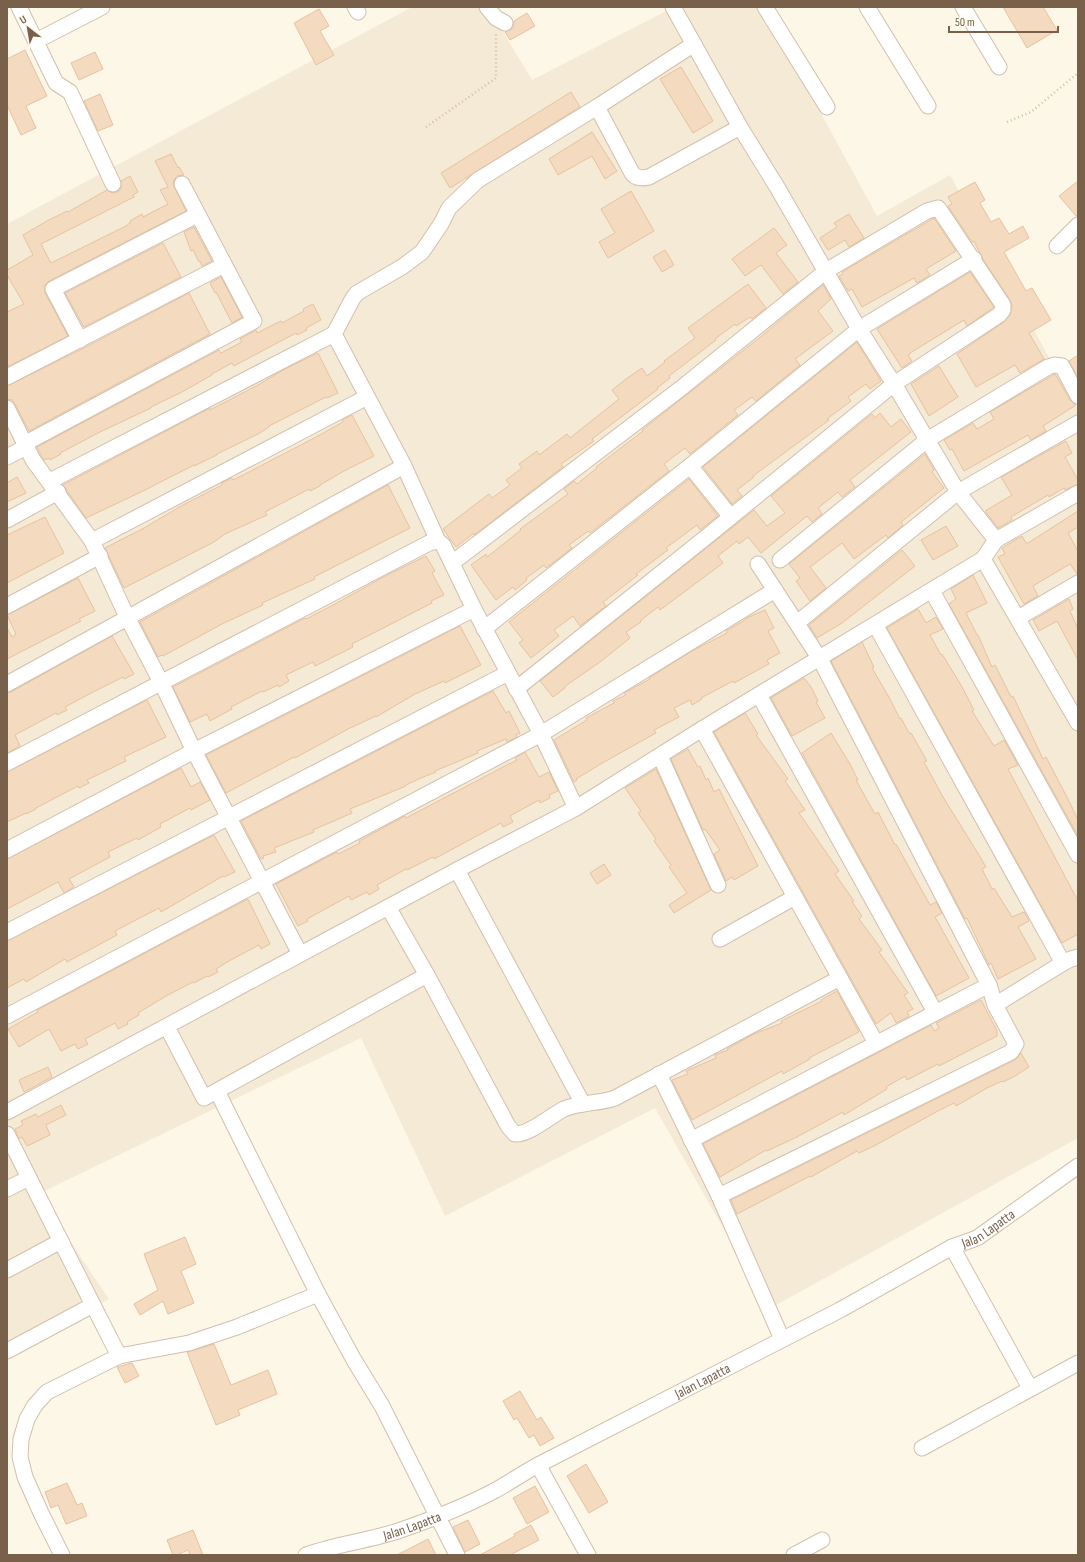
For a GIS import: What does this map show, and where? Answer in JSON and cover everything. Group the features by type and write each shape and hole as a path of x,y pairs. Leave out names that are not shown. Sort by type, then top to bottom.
{"street":[{"path":"19,7 56,83 70,92 113,184"},
{"path":"36,41 102,7"},
{"path":"673,7 740,127 958,492 996,540"},
{"path":"766,7 827,108"},
{"path":"867,7 928,106"},
{"path":"963,7 1000,67"},
{"path":"7,520 54,487 334,334 350,303 357,293 402,267 422,252 441,224 449,208 478,180 597,107 694,44"},
{"path":"597,107 632,173 635,177 639,178 649,177 740,127"},
{"path":"7,457 25,445 254,321 182,184"},
{"path":"452,563 680,389 826,271 927,212 938,208 942,212 1003,306 1001,312 894,384 516,689"},
{"path":"80,340 53,289 197,215"},
{"path":"1057,246 1078,225"},
{"path":"484,629 690,466 859,328 974,260"},
{"path":"7,377 224,265"},
{"path":"334,334 404,466 438,541 442,543 484,629 541,734 576,808"},
{"path":"780,560 927,440 1048,367 1054,365 1062,366 1078,396"},
{"path":"92,541 367,397"},
{"path":"7,408 33,460 92,541 127,617 162,684 194,751 300,954"},
{"path":"797,623 958,492 1076,430"},
{"path":"7,684 404,466"},
{"path":"690,466 731,517"},
{"path":"7,1112 457,870 576,808 702,729 876,626 983,559 996,540 1078,493"},
{"path":"7,763 162,684 429,543 438,541"},
{"path":"7,606 100,556"},
{"path":"983,559 1078,723"},
{"path":"719,1196 1011,1052 1015,1047 1016,1042 995,1004 989,985 820,659 758,564"},
{"path":"1018,618 1076,588"},
{"path":"7,1016 541,734 775,590"},
{"path":"932,591 1078,855"},
{"path":"7,850 194,751 474,609"},
{"path":"876,626 1063,963"},
{"path":"7,932 508,673"},
{"path":"759,695 935,1012"},
{"path":"702,729 876,1043"},
{"path":"660,756 718,885"},
{"path":"457,870 583,1104"},
{"path":"720,939 795,897"},
{"path":"388,907 427,975 508,1126 515,1134 523,1133 564,1109 615,1098 840,978"},
{"path":"995,1004 1071,958 1078,957"},
{"path":"167,1027 202,1097 206,1097 427,975"},
{"path":"691,1140 989,985"},
{"path":"659,1074 719,1196 782,1338"},
{"path":"217,1091 318,1294 354,1360 382,1406 456,1555"},
{"path":"7,1134 120,1356"},
{"name":"Jalan Lapatta","path":"306,1555 326,1548 382,1535 436,1516 493,1491 538,1464 782,1338 840,1310 952,1248 977,1238 1078,1166"},
{"path":"7,1189 29,1178"},
{"path":"7,1270 61,1241"},
{"path":"952,1248 1030,1388"},
{"path":"62,1555 25,1477 20,1457 21,1439 34,1405 47,1392 120,1356 189,1342 237,1327 318,1294"},
{"path":"7,1351 93,1305"},
{"path":"922,1448 1078,1363"},
{"path":"538,1464 588,1555"},
{"path":"794,1555 822,1540"}],"path":[{"path":"426,127 496,78 496,16"},
{"path":"1007,122 1031,112 1078,72"}],"shaded area":[{"path":"412,7 488,7 532,80 674,7 763,7 877,216 950,175 1078,411 1078,1138 769,1309 655,1108 445,1216 361,1038 38,1194 109,1299 7,1355 7,224"}],"building":[{"path":"1003,7 1043,7 1057,30 1027,48"},
{"path":"319,9 329,26 320,31 334,55 316,65 294,23"},
{"path":"527,13 535,26 510,40 505,32 513,28 514,21"},
{"path":"25,50 47,96 26,106 36,128 21,135 7,105 7,59"},
{"path":"95,52 103,69 79,80 71,63"},
{"path":"681,67 713,121 693,133 660,79"},
{"path":"571,92 580,107 450,188 441,173"},
{"path":"100,94 113,125 98,131 84,101"},
{"path":"592,132 617,171 605,179 592,156 558,175 549,159"},
{"path":"171,154 178,168 179,167 184,175 177,176 173,184 186,211 49,281 45,285 45,293 68,336 7,367 7,312 24,304 7,275 7,270 33,255 23,235 107,190 112,193 117,192 121,189 121,181 130,176 138,192 133,195 134,197 41,244 51,263 126,226 131,222 130,221 142,214 143,217 168,204 160,190 168,187 155,161"},
{"path":"1078,181 1078,216 1076,216 1059,196"},
{"path":"975,182 985,200 980,203 991,222 999,218 1009,234 1023,226 1029,238 1004,252 1026,291 1032,288 1051,320 1029,333 1044,359 1020,373 1015,365 976,387 957,354 1004,322 1010,315 1012,305 984,261 974,241 972,242 948,206 952,204 948,197"},
{"path":"631,191 654,231 608,258 599,242 615,233 601,209"},
{"path":"849,214 864,238 849,247 845,240 828,250 820,238 837,227 834,223"},
{"path":"934,218 956,251 926,269 930,275 917,283 914,278 862,307 852,289 848,291 839,276 843,274 842,272"},
{"path":"194,227 212,261 202,266 193,250 191,251 184,232"},
{"path":"774,228 787,245 776,253 798,282 783,294 761,265 745,276 732,259"},
{"path":"163,243 181,277 84,327 65,293"},
{"path":"665,250 674,265 662,272 653,257"},
{"path":"970,272 994,307 967,326 964,320 910,353 908,355 912,361 902,368 877,329"},
{"path":"221,277 242,317 232,323 210,283"},
{"path":"748,284 766,308 752,319 750,317 736,326 735,324 715,339 716,340 669,376 670,378 657,388 658,389 592,439 594,441 561,464 563,467 456,547 443,529 489,494 492,498 510,485 506,480 522,468 519,464 537,451 539,455 567,434 570,438 619,399 612,390 626,379 642,368 647,376 665,362 664,361 695,338 688,328"},
{"path":"823,285 831,299 818,311 833,331 795,359 800,365 756,401 752,397 734,410 738,415 690,454 685,448 664,464 669,471 590,533 588,531 569,545 572,548 546,568 544,565 526,578 527,580 515,590 513,587 496,600 471,565 486,554 487,557 521,530 520,529 568,494 564,489 574,481 577,484 597,468 596,467 763,335"},
{"path":"189,293 210,334 29,431 15,404 12,400 7,399 7,386"},
{"path":"313,304 321,320 306,328 307,330 297,335 296,333 234,366 232,363 182,392 100,432 60,453 61,454 50,460 49,458 44,460 41,455 37,447 219,350 221,353 242,342 240,339 256,330 257,333 281,321 282,323 304,311 303,309"},
{"path":"857,342 881,381 870,389 866,384 848,397 851,401 827,419 829,420 753,476 754,477 737,490 742,496 732,504 703,467"},
{"path":"318,353 338,393 327,398 326,397 269,426 258,434 217,455 86,518 63,485 210,408 210,410 258,385 283,370"},
{"path":"1078,355 1078,375 1077,376 1069,361"},
{"path":"939,366 958,397 929,416 911,384"},
{"path":"1055,374 1070,400 1076,405 1043,426 1046,431 1031,440 1028,435 964,471 952,449 950,450 944,440 973,423 977,429 994,419 990,412"},
{"path":"880,413 891,427 901,419 911,432 850,480 855,487 842,497 838,492 818,508 822,514 812,522 807,516 761,553 748,537 739,544 737,541 718,556 723,563 660,610 658,607 640,621 641,622 626,632 630,638 600,662 564,687 565,688 553,697 540,681 754,510 767,526 785,513 771,496 872,414 875,418"},
{"path":"352,415 374,456 344,471 320,486 310,491 309,489 265,512 267,515 225,534 214,542 124,588 105,548 222,485 222,483 232,478 233,480 316,437 343,422 342,420"},
{"path":"1066,441 1072,453 1065,457 1078,480 1078,484 1065,490 1064,488 1049,497 1048,495 1011,517 1012,520 998,528 985,511 1012,495 1001,477"},
{"path":"925,454 934,470 932,472 944,488 901,522 903,525 888,538 886,535 854,559 842,543 810,567 826,588 810,601 796,581 800,578 789,564"},
{"path":"17,477 26,493 7,502 7,483"},
{"path":"689,479 718,516 700,530 697,525 666,548 668,550 636,574 638,575 603,602 606,606 580,626 573,616 554,630 559,636 531,658 519,643 523,640 509,622"},
{"path":"388,485 410,528 314,577 315,579 262,603 263,605 222,624 163,656 158,657 140,622"},
{"path":"1078,511 1078,527 1068,533 1078,551 1078,574 1070,564 1033,586 1038,596 1024,604 998,557 1005,554 1002,548 1022,536 1026,543 1028,543"},
{"path":"45,517 64,553 7,583 7,535"},
{"path":"946,526 958,546 933,560 921,540"},
{"path":"902,550 915,566 842,623 817,638 809,625"},
{"path":"426,556 435,571 432,573 444,595 431,601 432,603 352,644 353,647 315,666 313,662 286,675 289,681 279,687 278,685 263,692 262,691 231,707 232,709 210,721 207,714 190,722 173,687"},
{"path":"973,575 987,603 966,613 978,635 992,667 995,665 1011,697 1013,696 1043,759 1046,757 1070,803 1078,820 1078,836 949,604 956,599 951,589"},
{"path":"78,578 95,611 79,619 81,621 7,659 7,628 12,637 16,634 7,615"},
{"path":"1069,599 1073,609 1070,611 1078,629 1078,660 1057,621 1039,631 1033,620"},
{"path":"918,609 926,623 936,617 943,629 930,635 961,685 974,710 972,711 994,746 1004,740 1018,765 1008,769 1078,901 1078,934 1062,943 887,628"},
{"path":"765,610 774,628 768,631 780,653 767,660 769,664 734,683 733,681 701,698 702,699 692,705 690,700 674,708 679,717 654,730 656,733 604,762 576,779 577,780 574,782 554,740 587,720 586,718 614,703 613,701 626,695 624,693 650,679 649,678 692,651 727,633 726,631 749,617"},
{"path":"460,626 481,665 445,683 444,681 415,694 376,717 348,729 226,793 206,755"},
{"path":"112,636 134,674 124,679 123,677 95,691 65,707 67,710 57,715 56,713 15,735 20,746 7,753 7,693"},
{"path":"862,642 874,667 872,668 900,719 901,718 909,733 911,733 927,761 924,762 943,797 986,867 982,869 992,889 994,888 1012,917 1024,912 1029,921 1018,927 1036,959 998,979 991,963 989,965 967,918 965,919 831,661"},
{"path":"804,678 811,687 818,701 816,702 825,718 792,736 771,698"},
{"path":"493,691 506,713 509,711 520,733 516,735 517,737 507,742 506,739 477,751 478,753 435,771 436,772 406,786 350,809 352,813 313,830 314,832 274,848 276,852 263,856 264,858 261,859 241,821"},
{"path":"147,700 166,737 124,757 126,761 87,780 89,783 79,788 78,786 36,809 7,822 7,772"},
{"path":"745,713 758,734 756,735 788,779 785,781 805,810 799,813 839,871 835,874 854,901 852,902 862,916 859,919 882,950 879,952 908,993 904,995 913,1009 907,1012 909,1016 896,1023 891,1013 876,1024 714,732"},
{"path":"831,733 850,764 858,780 856,780 875,814 878,812 895,845 896,844 930,905 936,902 942,913 935,917 969,978 936,996 802,753"},
{"path":"688,749 698,767 700,766 706,780 708,778 714,792 719,789 758,866 734,880 732,877 726,881 714,854 720,850 705,829 703,830 671,759"},
{"path":"525,752 539,777 549,772 558,791 549,795 550,798 540,803 539,800 510,816 513,822 503,827 501,823 434,859 433,857 407,870 406,869 377,885 379,889 369,895 367,892 351,900 349,896 307,919 308,921 298,926 276,884 337,852 338,854 360,843 359,841 405,816 406,818 517,760 515,758"},
{"path":"181,768 191,787 200,782 210,800 191,810 190,808 160,824 161,827 138,840 137,838 108,852 110,857 69,879 74,887 64,893 58,882 7,909 7,859"},
{"path":"656,769 711,890 674,913 669,905 687,893 669,867 671,865 654,841 656,839 638,813 641,811 625,788"},
{"path":"214,835 235,872 224,877 223,876 161,912 159,908 115,931 117,935 67,962 65,959 26,982 24,979 7,988 7,941"},
{"path":"604,864 611,875 597,884 590,873"},
{"path":"248,899 270,944 261,949 259,945 216,969 218,972 194,983 193,982 166,996 138,1013 139,1015 127,1022 128,1024 118,1029 115,1023 85,1039 88,1044 78,1049 75,1044 61,1051 49,1029 19,1047 8,1029 38,1012 37,1010"},
{"path":"837,991 859,1032 809,1058 810,1059 783,1074 782,1071 692,1120 672,1080 688,1074 686,1071 716,1058 715,1055 728,1050 727,1049 754,1034 782,1023 781,1021 822,1001 821,1000"},
{"path":"981,1000 997,1031 997,1036 939,1066 938,1064 907,1080 905,1076 886,1087 887,1089 844,1115 843,1112 797,1137 767,1151 766,1150 720,1177 703,1144 931,1025 934,1031 939,1028 936,1023"},
{"path":"1021,1053 1029,1067 1015,1076 987,1088 956,1106 954,1103 874,1146 859,1153 857,1151 811,1177 810,1176 737,1214 731,1200 1015,1060"},
{"path":"48,1067 52,1077 24,1092 19,1080"},
{"path":"61,1105 66,1115 46,1125 50,1135 27,1146 22,1137 19,1139 15,1129 23,1125 21,1121 36,1114 38,1117"},
{"path":"185,1237 196,1264 181,1271 194,1303 168,1314 163,1301 140,1315 134,1304 158,1290 144,1254"},
{"path":"214,1344 231,1385 268,1370 277,1394 238,1410 240,1415 216,1425 187,1352"},
{"path":"132,1363 139,1376 125,1383 117,1367"},
{"path":"520,1391 537,1420 541,1417 554,1438 540,1446 534,1435 529,1438 517,1418 514,1420 503,1401"},
{"path":"586,1464 608,1502 589,1513 567,1476"},
{"path":"67,1483 77,1505 82,1503 87,1516 66,1524 58,1505 51,1508 45,1492"},
{"path":"535,1486 549,1512 527,1524 513,1498"},
{"path":"468,1520 480,1544 465,1552 453,1527"},
{"path":"531,1525 539,1540 510,1555 480,1555 515,1536 514,1534"},
{"path":"193,1530 203,1555 190,1555 188,1550 177,1555 173,1555 167,1540"},
{"path":"428,1539 436,1555 397,1555"}]}
